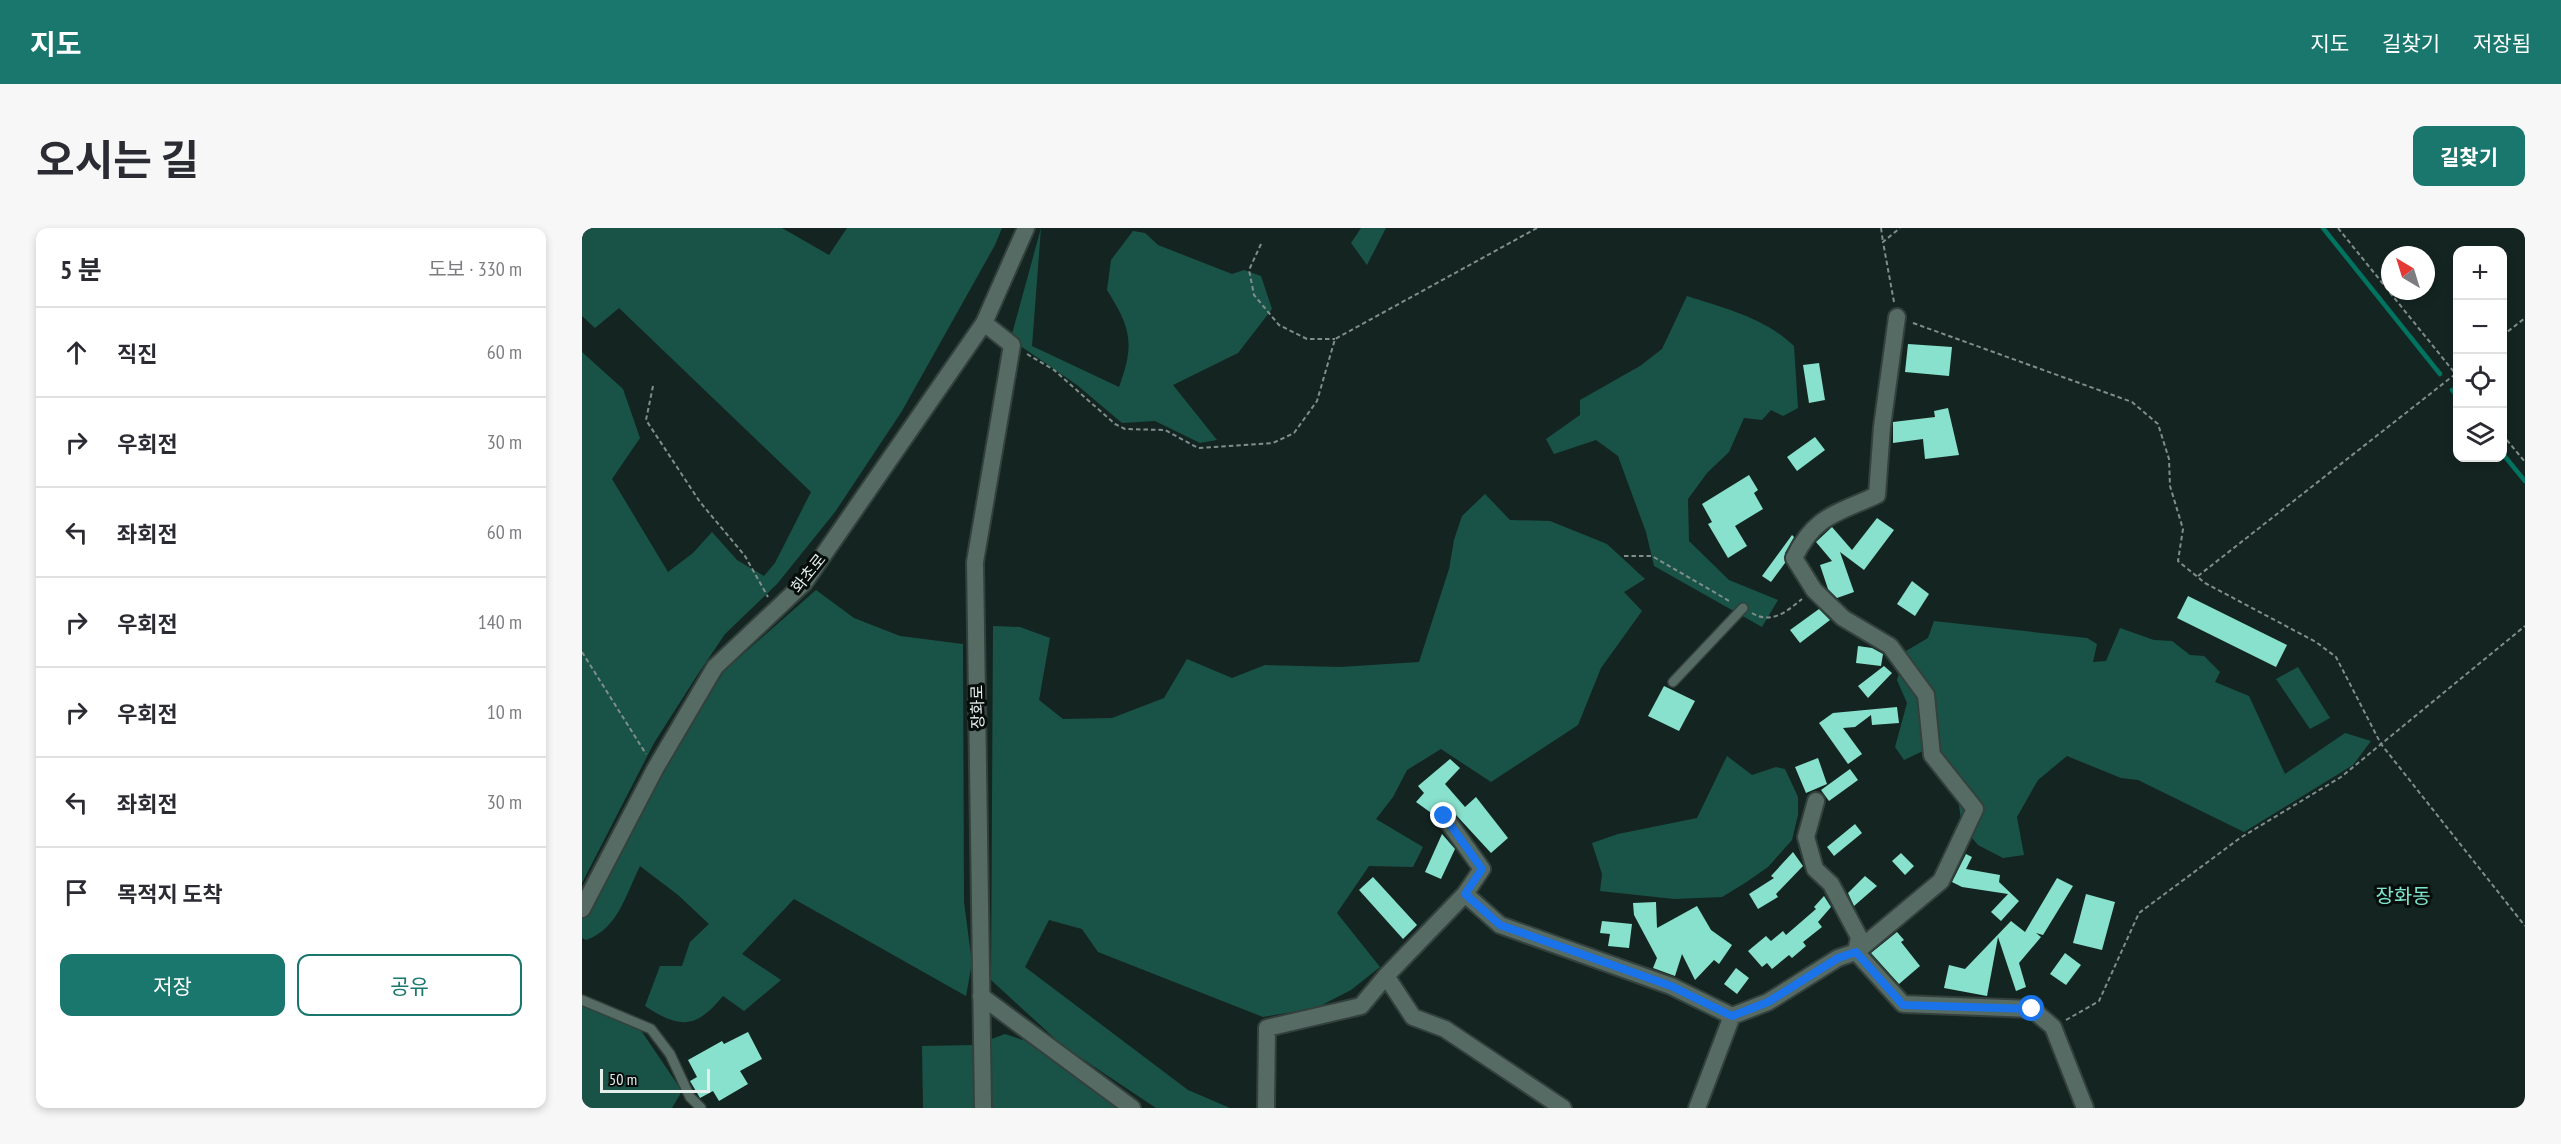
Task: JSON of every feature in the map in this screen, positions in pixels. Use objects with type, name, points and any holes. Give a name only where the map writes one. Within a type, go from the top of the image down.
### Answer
[{"type":"street","name":"화초로","points":[[582,909],[655,769],[715,667],[804,583],[984,323],[1026,228]]},
{"type":"street","points":[[1465,894],[1500,925],[1671,986],[1732,1016],[1768,1002],[1838,958],[1856,952],[1941,881],[1975,809],[1932,755],[1926,695],[1890,646],[1843,618],[1814,590],[1794,558],[1805,536],[1816,523],[1877,495],[1882,427],[1897,317]]},
{"type":"street","points":[[984,323],[1012,345]]},
{"type":"street","name":"장화로","points":[[983,1108],[975,562],[1012,345]]},
{"type":"street","points":[[1816,801],[1806,837],[1815,869],[1832,884],[1859,937],[1856,952]]},
{"type":"street","points":[[1266,1108],[1267,1028],[1361,1006],[1386,976],[1465,894],[1482,869],[1444,816]]},
{"type":"street","points":[[1856,952],[1903,1005],[2032,1009],[2053,1027],[2078,1105]]},
{"type":"street","points":[[1386,976],[1413,1017],[1446,1029],[1563,1108]]},
{"type":"street","points":[[981,996],[1132,1108]]},
{"type":"street","points":[[1697,1108],[1732,1016]]},
{"type":"lane","points":[[1672,682],[1743,608]]},
{"type":"lane","points":[[582,1000],[651,1029],[670,1054],[690,1097],[701,1108]]},
{"type":"path","points":[[1261,244],[1249,270],[1254,295],[1279,324],[1307,339],[1335,339],[1537,228]]},
{"type":"path","points":[[1881,228],[1897,317],[2132,402],[2158,424],[2169,459],[2170,486],[2183,529],[2178,561],[2197,577],[2316,642],[2336,657],[2381,744],[2525,926]]},
{"type":"path","points":[[1883,242],[1900,228]]},
{"type":"path","points":[[2338,228],[2453,369]]},
{"type":"path","points":[[2507,332],[2525,318]]},
{"type":"path","points":[[1012,345],[1054,370],[1115,424],[1125,429],[1166,430],[1198,448],[1273,443],[1294,433],[1317,401],[1335,339]]},
{"type":"path","points":[[2197,577],[2453,377]]},
{"type":"path","points":[[653,387],[646,420],[700,502],[745,556],[775,610]]},
{"type":"path","points":[[2507,440],[2525,462]]},
{"type":"path","points":[[1624,556],[1652,556],[1757,617],[1778,618],[1814,590]]},
{"type":"path","points":[[2053,1027],[2098,1001],[2139,913],[2240,838],[2341,777],[2525,626]]},
{"type":"path","points":[[582,652],[655,769]]},
{"type":"green space","points":[[582,228],[782,228],[829,255],[847,228],[1002,228],[995,245],[902,411],[835,512],[777,584],[725,634],[698,674],[654,743],[582,883],[582,352],[623,389],[640,438],[612,479],[668,572],[693,553],[712,532],[737,560],[764,576],[775,563],[811,492],[619,308],[595,328],[582,316]]},
{"type":"green space","points":[[1041,228],[1032,346],[1119,387],[1127,359],[1128,337],[1126,326],[1107,290],[1111,260],[1133,231],[1145,233],[1158,245],[1232,274],[1244,270],[1261,276],[1272,309],[1238,353],[1173,385],[1217,440],[1200,443],[1155,421],[1122,423],[1077,385],[1022,347],[1012,334]]},
{"type":"green space","points":[[1361,228],[1386,228],[1367,265],[1351,243]]},
{"type":"green space","points":[[1687,296],[1757,321],[1783,336],[1794,346],[1798,408],[1783,416],[1771,410],[1762,420],[1744,418],[1729,452],[1707,473],[1688,499],[1689,541],[1729,580],[1778,600],[1762,627],[1654,566],[1646,532],[1618,456],[1596,440],[1554,454],[1546,439],[1580,415],[1580,400],[1640,366],[1662,349]]},
{"type":"green space","points":[[1485,494],[1510,520],[1550,521],[1607,544],[1645,579],[1624,592],[1642,611],[1601,668],[1578,725],[1491,782],[1441,749],[1407,770],[1393,797],[1376,819],[1423,847],[1413,867],[1369,866],[1337,913],[1380,967],[1351,990],[1316,1008],[1263,1017],[1098,952],[1082,929],[1049,920],[1025,967],[1188,1090],[1230,1108],[1156,1108],[1063,1046],[991,980],[993,626],[1020,627],[1050,638],[1039,700],[1063,719],[1112,718],[1164,698],[1187,659],[1232,678],[1265,665],[1340,667],[1419,662],[1449,569],[1454,540],[1462,516]]},
{"type":"green space","points":[[816,590],[854,618],[900,636],[963,644],[964,902],[972,963],[966,996],[794,899],[742,954],[781,980],[744,1011],[723,996],[696,1020],[678,1022],[668,1019],[645,1006],[660,966],[682,966],[690,942],[709,924],[678,895],[640,866],[620,909],[606,928],[586,940],[582,938],[582,918],[676,745],[725,670]]},
{"type":"green space","points":[[1934,621],[2087,638],[2097,644],[2093,662],[2106,661],[2120,628],[2154,640],[2172,641],[2190,655],[2204,656],[2220,672],[2215,682],[2249,696],[2285,774],[2345,733],[2371,741],[2353,765],[2244,832],[2138,780],[2121,778],[2067,756],[2038,780],[2017,817],[2024,855],[2003,858],[1978,845],[1962,826],[1958,799],[1923,751],[1904,760],[1895,747],[1907,703],[1897,680],[1906,651],[1928,638]]},
{"type":"green space","points":[[2298,667],[2330,718],[2310,729],[2276,679]]},
{"type":"green space","points":[[1727,756],[1752,775],[1776,767],[1785,769],[1798,797],[1798,815],[1792,840],[1768,867],[1722,897],[1674,899],[1600,891],[1602,874],[1592,843],[1618,834],[1697,818]]},
{"type":"green space","points":[[582,1006],[640,1029],[682,1091],[672,1108],[582,1108]]},
{"type":"green space","points":[[1005,1034],[1026,1041],[1118,1108],[923,1108],[922,1046],[975,1045]]},
{"type":"building","points":[[1908,344],[1952,347],[1949,376],[1905,372]]},
{"type":"building","points":[[1819,363],[1825,400],[1809,403],[1803,365]]},
{"type":"building","points":[[1948,408],[1959,455],[1925,459],[1923,439],[1893,443],[1893,422],[1935,417],[1934,411]]},
{"type":"building","points":[[1815,437],[1825,450],[1797,471],[1787,457]]},
{"type":"building","points":[[1749,475],[1758,490],[1754,493],[1763,509],[1735,526],[1747,546],[1728,558],[1708,524],[1712,522],[1702,504]]},
{"type":"building","points":[[1877,518],[1894,530],[1864,570],[1840,552],[1854,592],[1837,598],[1828,589],[1820,565],[1832,561],[1816,542],[1832,527],[1852,550]]},
{"type":"building","points":[[1792,535],[1794,537],[1785,553],[1785,563],[1771,582],[1762,576]]},
{"type":"building","points":[[1912,581],[1929,594],[1915,616],[1897,604]]},
{"type":"building","points":[[2188,596],[2287,645],[2276,667],[2177,618]]},
{"type":"building","points":[[1819,609],[1830,620],[1800,643],[1790,630]]},
{"type":"building","points":[[1858,646],[1872,648],[1883,654],[1881,666],[1856,663]]},
{"type":"building","points":[[1884,666],[1892,673],[1868,698],[1858,686]]},
{"type":"building","points":[[1664,686],[1695,701],[1679,731],[1648,716]]},
{"type":"building","points":[[1897,707],[1899,723],[1872,725],[1871,715],[1855,727],[1843,728],[1862,754],[1848,764],[1819,723],[1833,713]]},
{"type":"building","points":[[1818,758],[1827,784],[1806,793],[1795,767]]},
{"type":"building","points":[[1450,759],[1460,768],[1445,784],[1465,807],[1476,797],[1508,838],[1491,853],[1445,803],[1434,815],[1416,802],[1424,793],[1418,786]]},
{"type":"building","points":[[1850,769],[1858,780],[1829,801],[1821,790]]},
{"type":"building","points":[[1855,824],[1862,833],[1834,856],[1827,847]]},
{"type":"building","points":[[1442,834],[1455,849],[1441,879],[1425,872]]},
{"type":"building","points":[[1793,852],[1803,866],[1776,894],[1778,897],[1758,909],[1749,894],[1774,878],[1771,876]]},
{"type":"building","points":[[1901,853],[1914,866],[1905,875],[1892,861]]},
{"type":"building","points":[[1966,854],[1972,857],[1966,869],[2000,875],[1999,882],[2019,901],[2001,921],[1991,912],[2008,894],[1962,887],[1952,882]]},
{"type":"building","points":[[1865,876],[1877,886],[1854,906],[1848,893]]},
{"type":"building","points":[[1373,877],[1417,925],[1403,939],[1359,890]]},
{"type":"building","points":[[2057,878],[2073,886],[2043,935],[2036,933],[2041,937],[2019,963],[2026,987],[2016,991],[1998,937],[1987,996],[1944,988],[1949,965],[1965,969],[2011,921],[2025,932]]},
{"type":"building","points":[[2086,894],[2115,902],[2102,950],[2073,943]]},
{"type":"building","points":[[1824,896],[1831,907],[1818,922],[1822,927],[1803,942],[1806,946],[1792,958],[1789,955],[1772,969],[1767,963],[1762,967],[1748,951],[1766,936],[1771,941],[1783,931],[1786,935],[1816,909],[1814,907]]},
{"type":"building","points":[[1656,902],[1657,928],[1697,906],[1711,930],[1732,945],[1719,964],[1714,960],[1695,980],[1682,954],[1675,976],[1653,968],[1657,958],[1634,915],[1633,903]]},
{"type":"building","points":[[1602,921],[1632,924],[1629,948],[1608,946],[1610,934],[1600,933]]},
{"type":"building","points":[[1897,932],[1904,940],[1901,942],[1920,966],[1899,984],[1871,953]]},
{"type":"building","points":[[2065,953],[2081,965],[2066,985],[2050,974]]},
{"type":"building","points":[[1736,968],[1749,978],[1737,994],[1724,984]]},
{"type":"building","points":[[748,1032],[762,1059],[740,1071],[748,1084],[719,1101],[713,1091],[700,1098],[690,1081],[697,1077],[688,1060],[722,1041],[724,1044]]},
{"type":"waterway","points":[[2323,228],[2440,374]]},
{"type":"waterway","points":[[2507,459],[2525,481]]},
{"type":"district","name":"장화동","points":[[2403,896]]},
{"type":"route","points":[[1444,816],[1482,869],[1465,894],[1500,925],[1671,986],[1732,1016],[1768,1002],[1838,958],[1856,952],[1903,1005],[2032,1009]]}]
